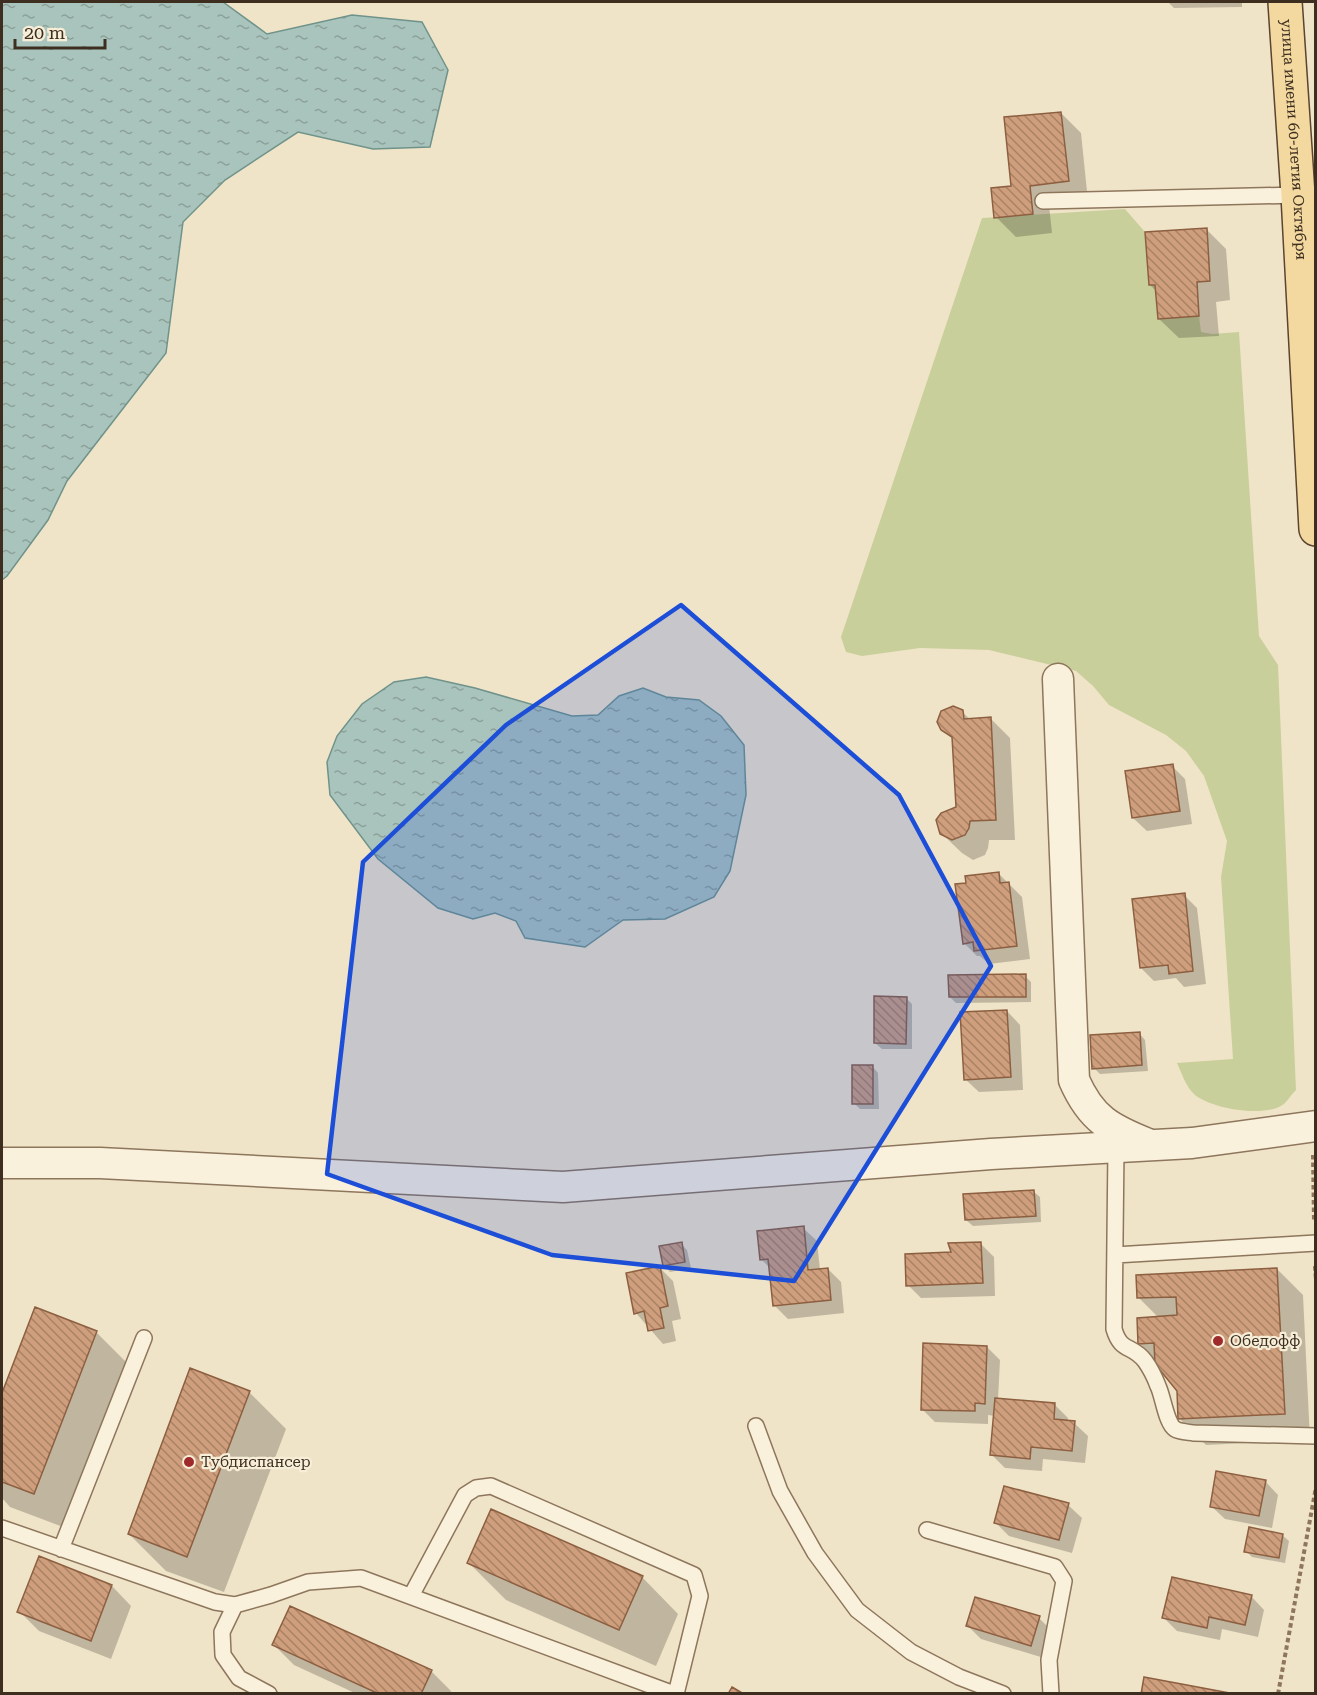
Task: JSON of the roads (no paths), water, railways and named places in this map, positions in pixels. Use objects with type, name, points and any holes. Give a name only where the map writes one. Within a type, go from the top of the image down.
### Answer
[{"type":"main road","name":"улица имени 60-летия Октября","points":[[1285,2],[1316,529]]},
{"type":"street","points":[[1058,678],[1074,1080],[1081,1096],[1099,1119],[1118,1132],[1150,1145]]},
{"type":"street","points":[[2,1163],[100,1163],[563,1187],[991,1154],[1192,1143],[1314,1126]]},
{"type":"lane","points":[[1043,201],[1298,195]]},
{"type":"lane","points":[[1116,1147],[1114,1329],[1117,1341],[1137,1352],[1146,1362],[1159,1386],[1170,1424],[1176,1430],[1194,1433],[1316,1436]]},
{"type":"lane","points":[[1115,1256],[1315,1243]]},
{"type":"lane","points":[[61,1549],[144,1338]]},
{"type":"lane","points":[[756,1426],[780,1491],[815,1553],[857,1610],[911,1652],[960,1677],[1002,1694]]},
{"type":"lane","points":[[2,1528],[215,1602],[235,1605],[308,1582],[361,1578],[675,1694],[700,1596],[694,1575],[491,1486],[476,1488],[465,1495],[411,1596]]},
{"type":"lane","points":[[927,1530],[1055,1567],[1064,1581],[1049,1660],[1052,1694]]},
{"type":"lane","points":[[235,1605],[222,1632],[223,1655],[239,1678],[268,1694]]},
{"type":"water","points":[[2,2],[223,2],[267,34],[352,15],[422,22],[448,70],[430,147],[373,149],[298,132],[225,180],[183,222],[166,353],[67,481],[48,520],[2,580]]},
{"type":"water","points":[[426,677],[475,688],[572,716],[598,715],[619,696],[643,688],[666,697],[699,700],[721,716],[744,745],[746,795],[730,871],[714,897],[665,919],[623,920],[585,947],[525,938],[516,921],[495,913],[473,919],[438,908],[378,859],[330,795],[327,762],[337,736],[362,704],[394,682]]},
{"type":"place","name":"Обедофф","points":[[1218,1341]]},
{"type":"place","name":"Тубдиспансер","points":[[189,1462]]}]
